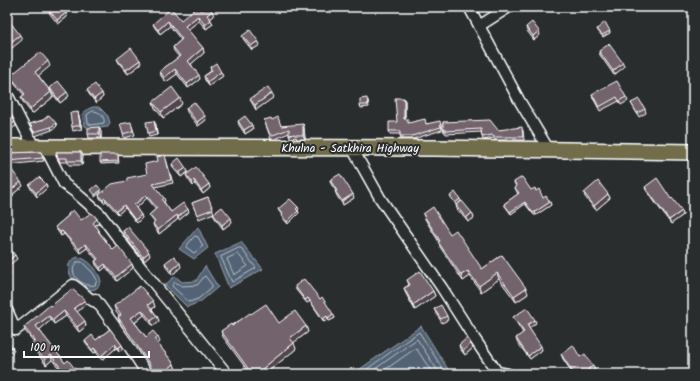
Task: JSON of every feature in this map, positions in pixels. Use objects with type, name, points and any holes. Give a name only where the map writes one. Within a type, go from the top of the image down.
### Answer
[{"type":"highway","name":"Khulna - Satkhira Highway","points":[[7,148],[352,148],[693,152]]},
{"type":"street","points":[[469,7],[519,100],[549,150]]},
{"type":"street","points":[[479,26],[509,7]]},
{"type":"street","points":[[7,94],[39,147],[64,184],[100,214],[127,250],[227,374]]},
{"type":"street","points":[[352,148],[380,198],[442,288],[497,372],[508,374]]},
{"type":"street","points":[[7,310],[16,330],[73,285],[80,289],[86,296],[93,300],[95,299],[127,342],[147,374]]},
{"type":"water","points":[[93,107],[99,107],[108,116],[110,123],[108,127],[89,129],[84,125],[82,114]]},
{"type":"water","points":[[198,227],[208,248],[194,259],[179,249]]},
{"type":"water","points":[[241,242],[263,269],[229,288],[215,254]]},
{"type":"water","points":[[78,257],[90,263],[99,274],[101,282],[96,289],[89,290],[82,288],[72,278],[69,272],[69,266],[71,261]]},
{"type":"water","points":[[205,266],[218,287],[200,302],[187,307],[165,285],[175,276],[182,282],[196,281]]},
{"type":"water","points":[[421,326],[451,374],[353,374]]},
{"type":"building","points":[[53,7],[61,7],[66,13],[57,20],[49,10]]},
{"type":"building","points":[[197,7],[201,11],[206,7],[209,7],[212,11],[207,15],[211,20],[205,25],[198,16],[185,26],[203,48],[188,61],[199,75],[187,84],[175,69],[164,78],[160,71],[180,56],[173,47],[182,39],[168,21],[158,30],[153,24],[171,8],[181,20]]},
{"type":"building","points":[[7,18],[20,35],[7,45]]},
{"type":"building","points":[[532,22],[539,31],[533,36],[526,27]]},
{"type":"building","points":[[605,22],[610,31],[602,35],[597,29]]},
{"type":"building","points":[[250,30],[258,41],[251,46],[242,36]]},
{"type":"building","points":[[609,44],[623,63],[613,71],[599,51]]},
{"type":"building","points":[[131,48],[140,60],[126,70],[117,59]]},
{"type":"building","points":[[40,52],[48,61],[35,72],[51,92],[30,109],[21,97],[25,94],[10,76]]},
{"type":"building","points":[[216,63],[221,72],[207,82],[204,76],[212,71],[210,67]]},
{"type":"building","points":[[58,81],[67,92],[58,99],[50,88]]},
{"type":"building","points":[[617,81],[626,97],[619,101],[617,97],[599,107],[592,94]]},
{"type":"building","points":[[95,84],[102,93],[94,99],[87,90]]},
{"type":"building","points":[[172,87],[180,98],[161,112],[153,102]]},
{"type":"building","points":[[268,87],[272,93],[255,105],[250,99]]},
{"type":"building","points":[[367,98],[368,105],[360,105],[360,99]]},
{"type":"building","points":[[395,98],[404,98],[404,119],[408,119],[408,123],[425,119],[426,124],[440,121],[441,127],[412,136],[400,136],[400,131],[389,131],[389,122],[397,122]]},
{"type":"building","points":[[639,99],[645,109],[637,113],[631,103]]},
{"type":"building","points":[[194,102],[205,116],[197,122],[186,108]]},
{"type":"building","points":[[7,107],[15,122],[7,127]]},
{"type":"building","points":[[78,112],[80,125],[72,127],[70,113]]},
{"type":"building","points":[[49,115],[56,123],[51,127],[34,132],[30,124],[43,120]]},
{"type":"building","points":[[245,116],[252,125],[244,130],[238,121]]},
{"type":"building","points":[[278,117],[281,126],[303,124],[303,135],[289,135],[289,129],[270,135],[264,120],[271,118],[272,120]]},
{"type":"building","points":[[490,120],[498,130],[522,127],[523,137],[494,137],[492,135],[482,137],[481,129],[445,131],[445,129],[443,129],[443,122]]},
{"type":"building","points":[[154,121],[156,131],[148,133],[146,122]]},
{"type":"building","points":[[131,122],[133,131],[123,134],[120,124]]},
{"type":"building","points":[[99,127],[99,134],[88,134],[88,128]]},
{"type":"building","points":[[41,152],[43,158],[7,161],[7,153]]},
{"type":"building","points":[[56,152],[81,152],[81,161],[67,161],[67,158],[58,158]]},
{"type":"building","points":[[100,154],[118,154],[118,161],[100,162]]},
{"type":"building","points":[[165,155],[171,180],[153,184],[164,198],[162,200],[171,212],[183,203],[188,209],[178,217],[177,215],[158,230],[153,224],[155,222],[149,215],[157,208],[146,195],[134,205],[141,215],[135,220],[124,205],[117,211],[105,198],[103,200],[99,195],[112,184],[127,181],[127,178],[147,174],[145,164],[158,161],[157,157]]},
{"type":"building","points":[[179,158],[186,168],[179,173],[172,164]]},
{"type":"building","points":[[7,164],[21,182],[11,190],[12,192],[7,196]]},
{"type":"building","points":[[196,167],[209,184],[201,190],[194,180],[192,182],[186,175]]},
{"type":"building","points":[[340,174],[353,194],[342,201],[330,180]]},
{"type":"building","points":[[39,177],[46,184],[36,193],[29,185]]},
{"type":"building","points":[[522,177],[531,190],[535,188],[536,191],[539,189],[543,198],[546,196],[550,202],[533,213],[525,202],[510,212],[504,204],[519,193],[515,188],[517,186],[514,182]]},
{"type":"building","points":[[657,178],[671,199],[672,198],[682,211],[669,220],[645,187]]},
{"type":"building","points":[[598,181],[608,194],[594,206],[584,193]]},
{"type":"building","points":[[97,185],[101,190],[95,195],[91,190]]},
{"type":"building","points":[[455,192],[460,199],[455,203],[450,196]]},
{"type":"building","points":[[208,197],[213,209],[197,215],[192,203]]},
{"type":"building","points":[[290,199],[298,207],[296,209],[298,211],[287,222],[278,209]]},
{"type":"building","points":[[462,201],[472,213],[466,218],[456,205]]},
{"type":"building","points":[[222,207],[231,218],[222,225],[213,214]]},
{"type":"building","points":[[433,207],[450,234],[456,230],[482,269],[502,255],[526,288],[514,296],[497,273],[479,286],[468,271],[461,275],[438,242],[440,241],[423,214]]},
{"type":"building","points":[[73,210],[81,220],[91,213],[94,215],[97,219],[93,223],[99,230],[98,231],[113,250],[118,246],[132,264],[116,277],[105,264],[100,268],[95,261],[98,259],[86,244],[79,249],[62,231],[60,232],[55,227]]},
{"type":"building","points":[[128,227],[149,252],[143,257],[123,231]]},
{"type":"building","points":[[7,245],[15,255],[7,262]]},
{"type":"building","points":[[174,256],[180,263],[171,271],[165,263]]},
{"type":"building","points":[[420,271],[433,291],[413,305],[404,288],[410,285],[407,280]]},
{"type":"building","points":[[304,279],[320,299],[322,297],[333,314],[328,318],[327,316],[323,319],[308,298],[305,300],[295,286]]},
{"type":"building","points":[[140,286],[153,301],[148,305],[157,316],[151,321],[142,310],[131,318],[146,337],[153,331],[158,337],[155,340],[174,364],[162,374],[151,374],[150,365],[118,317],[121,315],[114,306]]},
{"type":"building","points":[[72,289],[85,300],[74,308],[85,321],[77,327],[64,311],[53,320],[49,316],[36,326],[65,363],[68,360],[76,370],[70,374],[61,374],[57,369],[60,367],[51,355],[45,360],[31,344],[35,341],[24,327]]},
{"type":"building","points":[[266,304],[279,323],[295,311],[306,326],[290,338],[294,343],[256,374],[252,374],[221,331],[231,324],[232,326]]},
{"type":"building","points":[[441,305],[447,316],[441,319],[434,309]]},
{"type":"building","points":[[527,308],[535,320],[527,325],[541,346],[528,356],[516,338],[524,332],[513,317]]},
{"type":"building","points":[[110,329],[122,345],[118,348],[115,344],[101,356],[94,348],[92,350],[85,341],[92,335],[96,340]]},
{"type":"building","points":[[467,338],[471,344],[463,351],[459,345]]},
{"type":"building","points":[[7,340],[12,347],[7,351]]},
{"type":"building","points":[[573,345],[580,357],[585,354],[593,366],[588,369],[592,374],[574,374],[561,354]]}]
